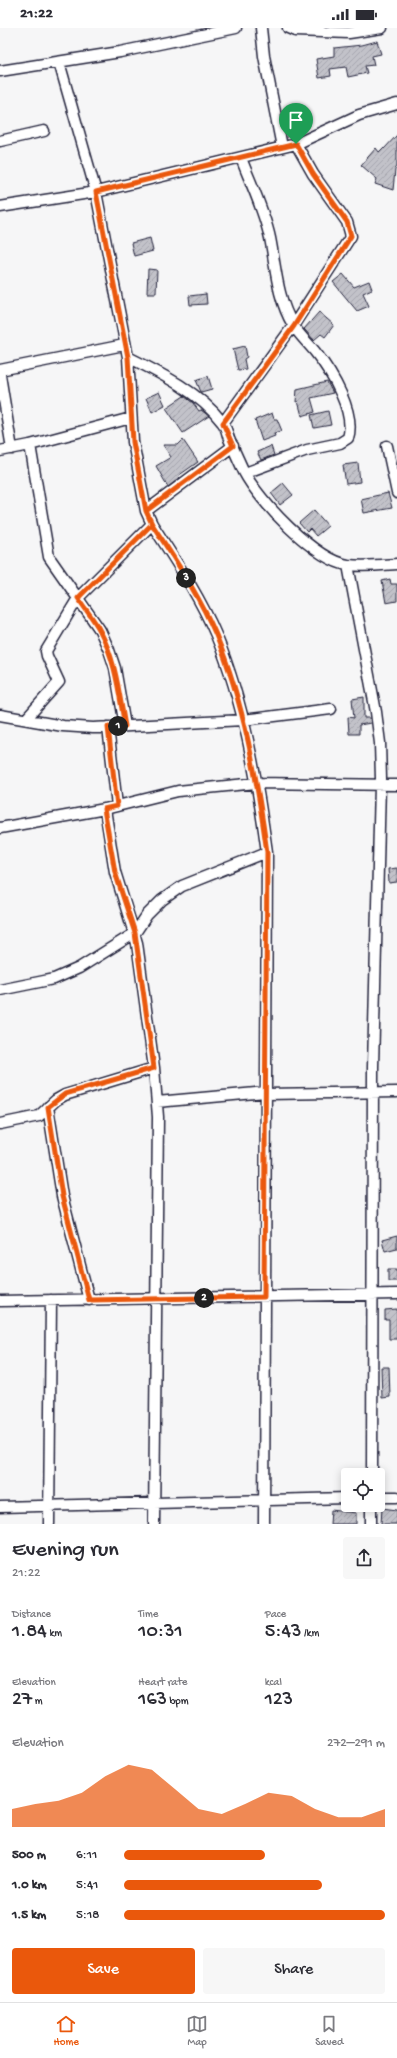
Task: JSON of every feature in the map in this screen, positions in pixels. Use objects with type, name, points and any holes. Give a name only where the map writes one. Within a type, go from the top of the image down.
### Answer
[{"type":"street","points":[[0,71],[59,62],[236,28]]},
{"type":"street","points":[[261,28],[264,56],[282,147]]},
{"type":"street","points":[[288,28],[295,31],[349,33],[382,28]]},
{"type":"street","points":[[59,62],[96,192],[124,345],[128,357],[133,442],[146,511],[152,524],[199,600],[212,628],[231,677],[243,720],[256,783],[267,852],[264,1524]]},
{"type":"street","points":[[0,208],[96,192],[296,144],[359,115],[397,104]]},
{"type":"street","points":[[0,141],[44,132]]},
{"type":"street","points":[[223,423],[294,326],[351,236],[347,222],[313,174],[296,144]]},
{"type":"street","points":[[240,158],[263,213],[270,237],[279,292],[294,326],[318,355],[335,382],[345,404],[350,422],[348,438],[340,443],[307,450],[245,473]]},
{"type":"street","points":[[0,370],[124,345]]},
{"type":"street","points":[[128,357],[167,378],[196,398],[223,423],[245,473],[274,513],[303,540],[332,560],[348,565],[397,564]]},
{"type":"street","points":[[0,374],[12,449]]},
{"type":"street","points":[[0,451],[30,445],[132,418]]},
{"type":"street","points":[[30,445],[49,557],[100,630],[109,650],[115,668],[125,726]]},
{"type":"street","points":[[146,511],[233,446]]},
{"type":"street","points":[[387,446],[397,493]]},
{"type":"street","points":[[26,719],[59,682],[46,651],[78,598],[152,524]]},
{"type":"street","points":[[348,565],[376,712],[380,743],[381,774],[373,1092],[372,1468]]},
{"type":"street","points":[[0,715],[63,726],[108,727],[243,720],[331,709]]},
{"type":"street","points":[[108,727],[117,806]]},
{"type":"street","points":[[0,828],[104,809],[178,791],[256,783],[397,785]]},
{"type":"street","points":[[104,809],[115,872],[135,933],[154,1068],[157,1102],[157,1299],[154,1524]]},
{"type":"street","points":[[0,990],[54,979],[79,968],[135,933],[147,915],[162,900],[182,886],[267,852]]},
{"type":"street","points":[[0,1124],[39,1116],[65,1094],[154,1068]]},
{"type":"street","points":[[157,1102],[266,1093],[397,1092]]},
{"type":"street","points":[[48,1107],[62,1196],[89,1300]]},
{"type":"street","points":[[0,1301],[397,1294]]},
{"type":"street","points":[[49,1524],[51,1300]]},
{"type":"street","points":[[385,1497],[397,1497]]},
{"type":"street","points":[[0,1507],[341,1498]]},
{"type":"street","points":[[371,1512],[371,1524]]},
{"type":"building","points":[[377,41],[381,54],[372,56],[374,65],[365,66],[367,73],[348,77],[346,67],[330,69],[331,76],[319,78],[316,59],[334,56],[334,48],[362,45]]},
{"type":"building","points":[[397,135],[397,166],[395,170],[393,190],[375,184],[377,179],[361,165],[376,148],[379,152],[383,148],[384,149]]},
{"type":"building","points":[[150,238],[153,251],[134,256],[131,243]]},
{"type":"building","points":[[148,269],[157,270],[156,293],[147,293]]},
{"type":"building","points":[[343,274],[354,287],[369,281],[372,289],[363,293],[369,306],[357,311],[333,282]]},
{"type":"building","points":[[206,294],[207,304],[190,305],[189,296]]},
{"type":"building","points":[[319,312],[334,325],[325,337],[321,334],[314,340],[304,329]]},
{"type":"building","points":[[245,346],[247,357],[244,359],[246,369],[238,370],[233,349]]},
{"type":"building","points":[[208,376],[212,389],[201,392],[196,380]]},
{"type":"building","points":[[327,382],[333,393],[311,398],[315,412],[302,416],[298,401],[296,402],[297,389]]},
{"type":"building","points":[[159,392],[165,405],[152,412],[146,398]]},
{"type":"building","points":[[184,396],[193,403],[199,411],[201,410],[209,416],[183,433],[166,408]]},
{"type":"building","points":[[328,411],[331,425],[314,428],[311,415]]},
{"type":"building","points":[[272,413],[274,419],[277,419],[282,431],[274,433],[275,436],[262,441],[255,420]]},
{"type":"building","points":[[183,440],[198,462],[178,476],[180,478],[168,487],[156,466],[171,457],[163,445],[178,445]]},
{"type":"building","points":[[271,446],[274,455],[261,460],[257,452]]},
{"type":"building","points":[[358,463],[360,482],[346,484],[343,465]]},
{"type":"building","points":[[283,483],[293,495],[280,505],[271,493]]},
{"type":"building","points":[[388,493],[392,508],[364,513],[361,499]]},
{"type":"building","points":[[314,510],[328,526],[316,536],[310,529],[307,532],[299,523]]},
{"type":"building","points":[[390,579],[391,584],[397,584],[397,601],[386,603],[382,581]]},
{"type":"building","points":[[364,697],[364,718],[370,718],[371,723],[359,725],[359,734],[349,734],[348,717],[354,718],[352,699]]},
{"type":"building","points":[[397,868],[397,882],[389,883],[388,869]]},
{"type":"building","points":[[397,1236],[397,1248],[385,1251],[382,1240]]},
{"type":"building","points":[[388,1269],[397,1269],[397,1281],[388,1281]]},
{"type":"building","points":[[397,1309],[397,1339],[389,1339],[389,1320],[385,1320],[385,1310]]},
{"type":"building","points":[[381,1367],[389,1367],[390,1397],[382,1398]]},
{"type":"building","points":[[385,1508],[397,1510],[397,1524],[381,1524],[382,1512],[385,1512]]},
{"type":"building","points":[[331,1510],[356,1513],[356,1524],[330,1524]]},
{"type":"route","points":[[296,144],[96,192],[124,345],[128,357],[133,442],[146,511],[152,524],[78,598],[100,630],[109,650],[115,668],[125,726],[108,727],[117,806],[104,809],[115,872],[137,943],[154,1068],[65,1094],[48,1107],[62,1196],[89,1300],[264,1297],[267,852],[264,830],[243,720],[231,677],[216,635],[199,600],[152,524],[146,511],[233,446],[223,423],[294,326],[351,236],[347,222],[313,174],[296,144]]}]
